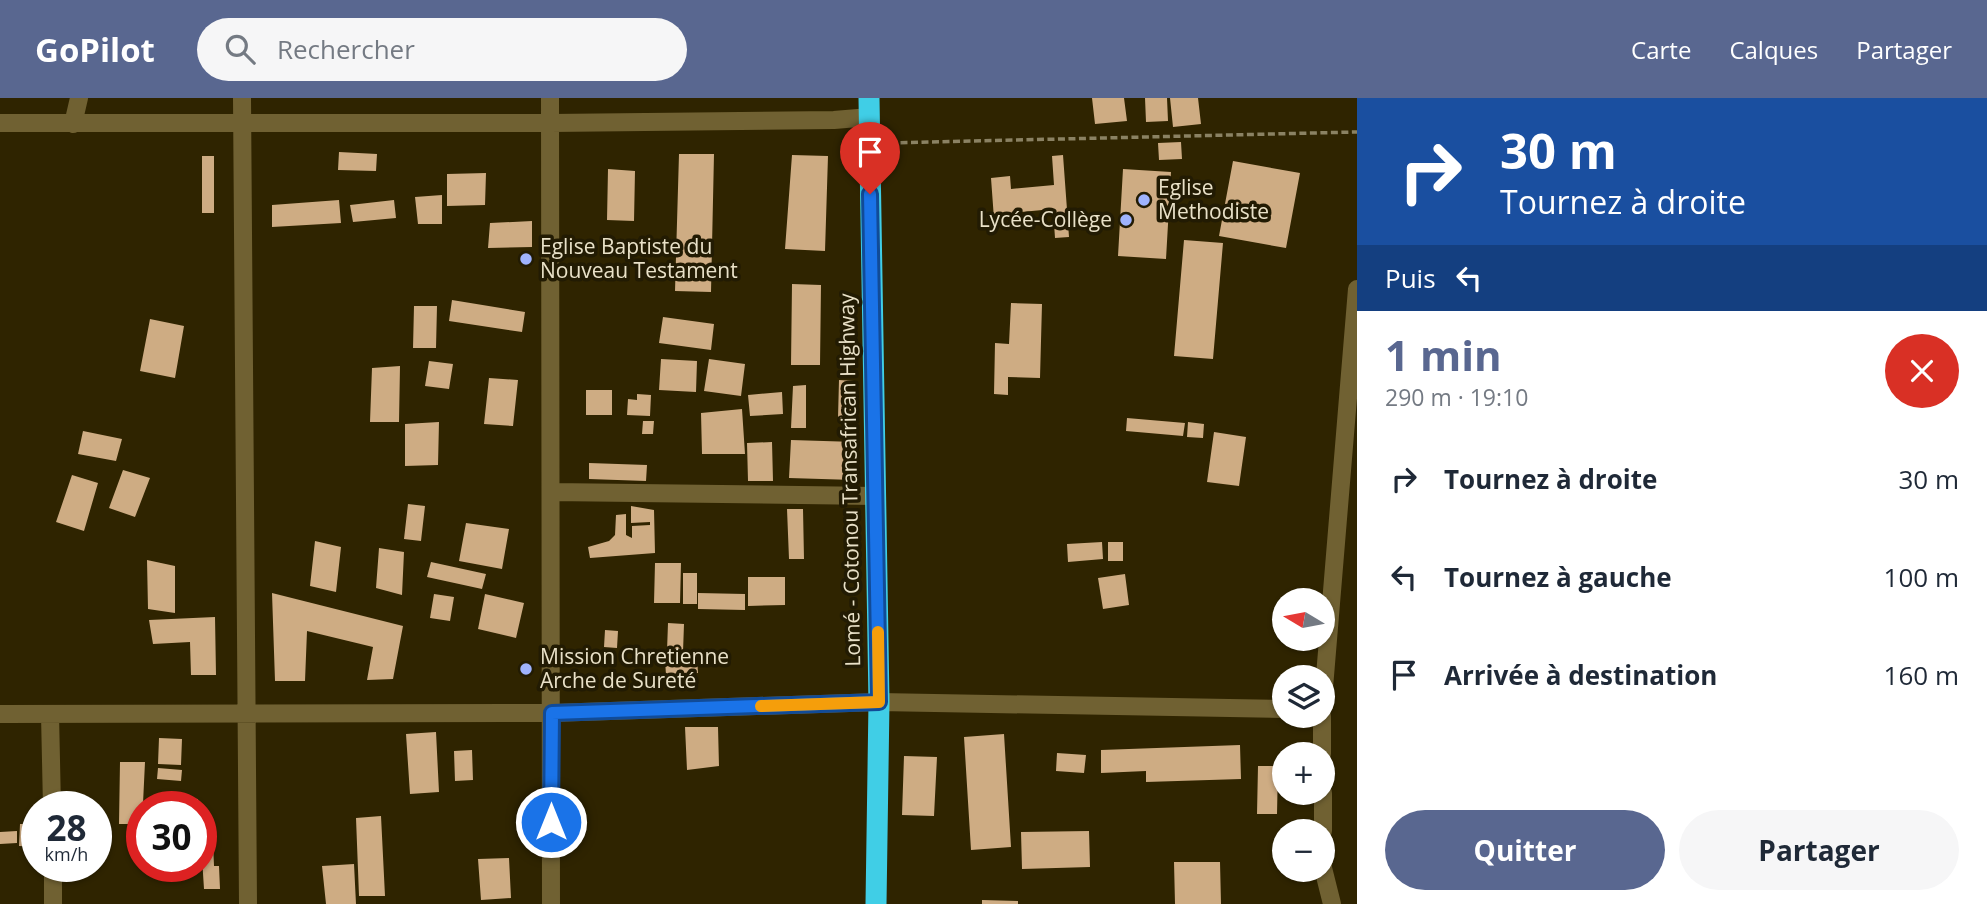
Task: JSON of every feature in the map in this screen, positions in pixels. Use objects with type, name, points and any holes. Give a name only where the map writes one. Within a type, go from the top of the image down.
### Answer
[{"type":"highway","name":"Lomé - Cotonou Transafrican Highway","points":[[870,108],[879,702],[876,904]]},
{"type":"street","points":[[73,124],[79,98]]},
{"type":"street","points":[[242,98],[248,904]]},
{"type":"street","points":[[550,98],[551,904]]},
{"type":"street","points":[[0,124],[834,120],[870,108]]},
{"type":"street","points":[[1326,665],[1357,289]]},
{"type":"street","points":[[551,492],[876,496]]},
{"type":"street","points":[[0,714],[552,713],[879,702],[1272,709]]},
{"type":"street","points":[[50,715],[52,791]]},
{"type":"street","points":[[52,882],[53,904]]},
{"type":"street","points":[[1326,882],[1332,904]]},
{"type":"path","points":[[870,145],[915,141],[1357,132]]},
{"type":"building","points":[[1092,98],[1124,98],[1127,121],[1095,124]]},
{"type":"building","points":[[1145,98],[1167,98],[1168,121],[1146,122]]},
{"type":"building","points":[[1170,98],[1198,98],[1201,124],[1173,127]]},
{"type":"building","points":[[1181,142],[1182,159],[1159,160],[1158,143]]},
{"type":"building","points":[[339,152],[377,154],[376,171],[338,170]]},
{"type":"building","points":[[679,154],[714,154],[711,292],[675,291]]},
{"type":"building","points":[[792,155],[828,156],[825,251],[785,249]]},
{"type":"building","points":[[1063,155],[1069,237],[1055,238],[1053,209],[1010,213],[1010,218],[994,219],[991,178],[1010,176],[1011,189],[1054,185],[1052,156]]},
{"type":"building","points":[[202,156],[214,156],[214,213],[202,213]]},
{"type":"building","points":[[1233,161],[1300,173],[1286,248],[1219,236]]},
{"type":"building","points":[[608,169],[635,171],[634,221],[607,220]]},
{"type":"building","points":[[1123,169],[1171,172],[1166,259],[1118,256]]},
{"type":"building","points":[[486,173],[485,205],[447,206],[447,174]]},
{"type":"building","points":[[442,195],[442,224],[418,224],[415,197]]},
{"type":"building","points":[[339,200],[341,223],[272,227],[272,205]]},
{"type":"building","points":[[394,200],[396,218],[353,222],[350,205]]},
{"type":"building","points":[[532,221],[532,247],[488,248],[490,223]]},
{"type":"building","points":[[1184,240],[1223,243],[1213,359],[1174,356]]},
{"type":"building","points":[[792,284],[821,285],[820,365],[791,365]]},
{"type":"building","points":[[452,300],[525,312],[522,332],[449,321]]},
{"type":"building","points":[[1011,303],[1042,304],[1040,378],[1008,377],[1008,395],[994,394],[995,343],[1009,344]]},
{"type":"building","points":[[414,306],[437,306],[436,348],[413,348]]},
{"type":"building","points":[[663,317],[714,324],[711,350],[659,343]]},
{"type":"building","points":[[150,319],[184,326],[175,378],[140,371]]},
{"type":"building","points":[[661,359],[697,361],[696,392],[659,390]]},
{"type":"building","points":[[709,359],[745,364],[741,396],[704,391]]},
{"type":"building","points":[[429,361],[453,364],[449,389],[425,386]]},
{"type":"building","points":[[400,366],[399,422],[370,422],[372,368]]},
{"type":"building","points":[[489,378],[518,380],[513,426],[484,424]]},
{"type":"building","points":[[839,380],[854,381],[853,419],[838,418]]},
{"type":"building","points":[[806,385],[806,428],[791,428],[793,386]]},
{"type":"building","points":[[586,390],[612,390],[612,415],[586,415]]},
{"type":"building","points":[[782,392],[783,414],[750,416],[748,395]]},
{"type":"building","points":[[637,394],[651,395],[650,416],[627,415],[628,399],[637,400]]},
{"type":"building","points":[[742,409],[745,454],[702,454],[701,413]]},
{"type":"building","points":[[1127,418],[1185,423],[1183,436],[1126,431]]},
{"type":"building","points":[[643,421],[654,421],[653,434],[642,434]]},
{"type":"building","points":[[439,422],[438,465],[405,466],[405,424]]},
{"type":"building","points":[[1188,422],[1204,424],[1203,438],[1187,437]]},
{"type":"building","points":[[83,431],[122,439],[116,461],[78,454]]},
{"type":"building","points":[[1214,432],[1246,437],[1239,486],[1207,482]]},
{"type":"building","points":[[791,440],[856,442],[854,480],[789,478]]},
{"type":"building","points":[[772,442],[773,481],[748,481],[747,443]]},
{"type":"building","points":[[589,463],[647,465],[646,481],[589,479]]},
{"type":"building","points":[[123,470],[150,478],[135,517],[109,508]]},
{"type":"building","points":[[72,475],[98,483],[84,531],[56,522]]},
{"type":"building","points":[[408,504],[425,506],[421,541],[404,539]]},
{"type":"building","points":[[631,506],[654,510],[655,553],[590,558],[588,547],[609,541],[615,535],[616,515],[626,514],[626,535],[632,538],[632,526],[650,525],[650,522],[631,523]]},
{"type":"building","points":[[787,509],[803,509],[804,559],[789,559]]},
{"type":"building","points":[[466,523],[509,529],[502,569],[459,561]]},
{"type":"building","points":[[315,541],[341,547],[336,592],[310,586]]},
{"type":"building","points":[[1102,542],[1103,559],[1068,562],[1067,544]]},
{"type":"building","points":[[1108,542],[1123,542],[1123,561],[1108,561]]},
{"type":"building","points":[[379,548],[404,552],[402,595],[376,588]]},
{"type":"building","points":[[147,560],[175,566],[175,613],[148,609]]},
{"type":"building","points":[[431,562],[486,574],[482,589],[427,577]]},
{"type":"building","points":[[655,563],[681,563],[680,603],[654,603]]},
{"type":"building","points":[[683,573],[697,573],[697,604],[683,604]]},
{"type":"building","points":[[1125,574],[1129,605],[1103,609],[1098,578]]},
{"type":"building","points":[[748,577],[785,577],[785,605],[748,606]]},
{"type":"building","points":[[272,593],[403,626],[393,679],[367,680],[373,647],[307,631],[305,681],[275,681]]},
{"type":"building","points":[[698,593],[745,594],[745,610],[698,609]]},
{"type":"building","points":[[434,594],[454,597],[450,621],[430,618]]},
{"type":"building","points":[[485,594],[524,603],[516,638],[478,629]]},
{"type":"building","points":[[215,617],[216,675],[191,675],[190,642],[153,644],[149,620]]},
{"type":"building","points":[[668,623],[684,624],[683,652],[667,651]]},
{"type":"building","points":[[605,630],[618,631],[617,648],[604,647]]},
{"type":"building","points":[[697,658],[698,673],[666,675],[665,660]]},
{"type":"building","points":[[678,676],[693,676],[692,686],[678,685]]},
{"type":"building","points":[[685,727],[718,727],[719,766],[687,770]]},
{"type":"building","points":[[436,732],[439,792],[410,794],[406,734]]},
{"type":"building","points":[[1004,734],[1011,847],[971,850],[964,737]]},
{"type":"building","points":[[159,738],[182,739],[181,765],[158,764]]},
{"type":"building","points":[[1240,745],[1241,779],[1146,782],[1146,771],[1101,773],[1101,750]]},
{"type":"building","points":[[472,750],[473,780],[455,781],[454,751]]},
{"type":"building","points":[[1057,753],[1086,755],[1084,773],[1056,771]]},
{"type":"building","points":[[904,756],[937,757],[934,816],[902,815]]},
{"type":"building","points":[[120,762],[145,762],[144,791],[126,791],[126,824],[119,824]]},
{"type":"building","points":[[1258,766],[1272,766],[1272,805],[1277,805],[1277,814],[1257,814]]},
{"type":"building","points":[[158,768],[182,770],[181,781],[157,779]]},
{"type":"building","points":[[381,816],[385,896],[359,896],[356,818]]},
{"type":"building","points":[[20,824],[21,824],[21,846]]},
{"type":"building","points":[[17,831],[17,843],[0,844],[0,832]]},
{"type":"building","points":[[1089,831],[1090,867],[1022,869],[1021,832]]},
{"type":"building","points":[[509,858],[511,898],[481,900],[478,859]]},
{"type":"building","points":[[1174,862],[1220,862],[1221,904],[1175,904]]},
{"type":"building","points":[[354,864],[356,904],[326,904],[322,866]]},
{"type":"building","points":[[219,866],[220,889],[204,889],[204,882],[217,882]]},
{"type":"building","points":[[982,900],[1018,901],[1018,904],[982,904]]},
{"type":"slow traffic","points":[[761,706],[879,702],[878,632]]},
{"type":"place","name":"Eglise Methodiste","points":[[1144,200]]},
{"type":"place","name":"Lycée-Collège","points":[[1126,220]]},
{"type":"place","name":"Eglise Baptiste du Nouveau Testament","points":[[526,259]]},
{"type":"place","name":"Mission Chretienne Arche de Sureté","points":[[526,669]]},
{"type":"route","points":[[551,822],[552,713],[879,702],[870,194]]}]
